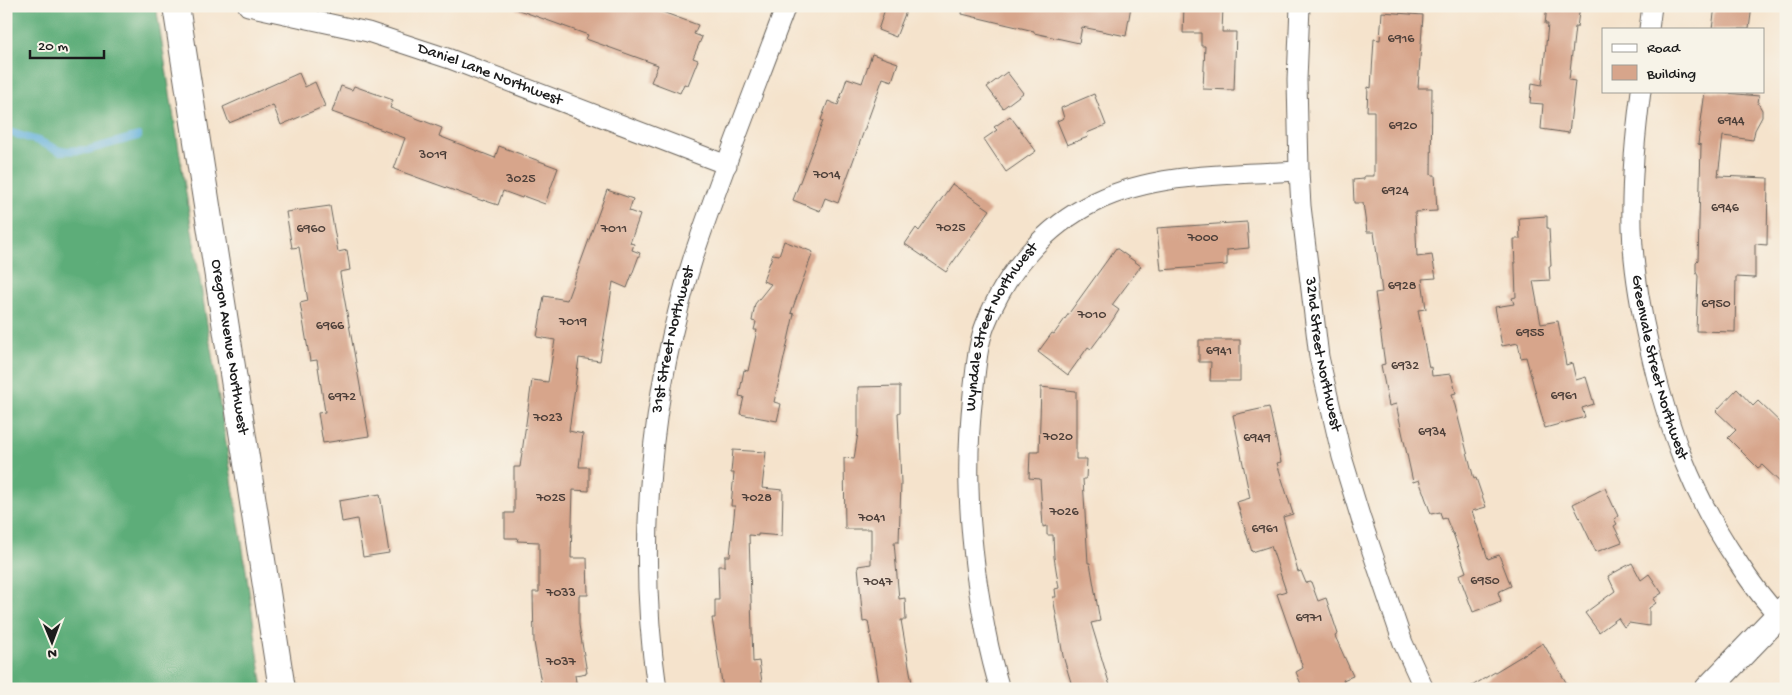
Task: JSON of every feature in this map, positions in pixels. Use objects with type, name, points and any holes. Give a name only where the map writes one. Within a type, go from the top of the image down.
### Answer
[{"type":"street","name":"Oregon Avenue Northwest","points":[[176,6],[282,689]]},
{"type":"street","name":"Daniel Lane Northwest","points":[[248,6],[368,32],[450,59],[727,165]]},
{"type":"street","name":"31st Street Northwest","points":[[657,689],[650,628],[648,547],[651,471],[666,365],[694,256],[786,6]]},
{"type":"street","name":"32nd Street Northwest","points":[[1300,6],[1296,80],[1299,171],[1301,206],[1319,357],[1342,457],[1377,569],[1403,643],[1424,689]]},
{"type":"street","points":[[1649,28],[1652,6]]},
{"type":"street","name":"Greenvale Street Northwest","points":[[1641,92],[1633,171],[1632,227],[1641,313],[1656,376],[1674,438],[1690,480],[1705,510],[1750,582],[1783,616]]},
{"type":"street","name":"Wyndale Street Northwest","points":[[1000,689],[984,630],[974,554],[968,479],[968,434],[977,360],[985,324],[999,295],[1016,268],[1062,221],[1095,202],[1132,188],[1176,179],[1299,171]]},
{"type":"street","points":[[1708,689],[1783,616]]},
{"type":"green space","points":[[6,6],[156,6],[242,542],[263,689],[6,689]]},
{"type":"building","points":[[516,6],[646,6],[698,25],[694,34],[702,37],[693,58],[698,60],[688,85],[684,84],[680,93],[651,82],[658,65],[586,39],[588,35],[516,9]]},
{"type":"building","points":[[886,6],[908,6],[896,37],[878,30]]},
{"type":"building","points":[[963,6],[1131,6],[1126,36],[1082,27],[1079,43],[962,14]]},
{"type":"building","points":[[1184,6],[1223,7],[1222,32],[1236,32],[1234,90],[1203,89],[1205,46],[1201,46],[1201,33],[1183,33]]},
{"type":"building","points":[[1547,6],[1580,6],[1577,27],[1575,27],[1569,80],[1575,81],[1569,133],[1541,129],[1543,104],[1530,103],[1532,83],[1542,85],[1548,24],[1545,24]]},
{"type":"building","points":[[1715,6],[1752,6],[1749,28],[1712,28]]},
{"type":"building","points":[[1382,12],[1423,15],[1418,88],[1432,88],[1431,175],[1435,175],[1437,211],[1415,212],[1417,257],[1432,255],[1436,278],[1422,279],[1426,309],[1418,310],[1432,376],[1451,374],[1456,393],[1452,394],[1474,479],[1476,478],[1486,507],[1472,511],[1488,559],[1499,555],[1511,586],[1498,592],[1501,601],[1473,612],[1459,575],[1466,572],[1453,533],[1446,518],[1442,519],[1440,512],[1431,514],[1419,480],[1413,482],[1396,404],[1389,406],[1381,365],[1385,364],[1375,293],[1382,292],[1374,232],[1367,232],[1363,203],[1354,203],[1353,180],[1364,179],[1364,176],[1374,176],[1374,111],[1367,111],[1368,87],[1371,88],[1374,39],[1380,40]]},
{"type":"building","points":[[872,54],[898,63],[892,81],[883,78],[838,203],[825,198],[820,211],[793,200],[823,121],[821,120],[828,101],[838,105],[847,78],[862,83]]},
{"type":"building","points":[[1007,72],[1023,93],[1003,108],[987,87]]},
{"type":"building","points":[[299,73],[305,87],[315,82],[325,106],[281,125],[273,105],[229,123],[223,107]]},
{"type":"building","points":[[341,86],[352,90],[354,86],[393,100],[390,108],[442,128],[439,136],[495,158],[499,146],[558,168],[545,204],[503,191],[498,205],[394,169],[405,138],[332,112]]},
{"type":"building","points":[[1705,92],[1759,96],[1758,103],[1762,110],[1762,117],[1755,130],[1753,140],[1723,136],[1718,176],[1768,178],[1767,245],[1755,244],[1755,278],[1736,277],[1735,332],[1696,331],[1698,276],[1696,262],[1698,260],[1701,145],[1698,144]]},
{"type":"building","points":[[1094,94],[1106,125],[1087,133],[1088,137],[1067,145],[1057,121],[1064,118],[1061,108]]},
{"type":"building","points":[[1010,116],[1036,151],[1006,172],[984,139],[997,130],[994,127]]},
{"type":"building","points":[[952,184],[990,210],[946,272],[905,244],[916,228],[919,231]]},
{"type":"building","points":[[607,190],[633,199],[629,211],[640,215],[630,243],[634,244],[632,250],[640,253],[627,288],[613,282],[600,361],[579,358],[569,431],[583,434],[579,467],[589,467],[589,491],[573,490],[571,558],[587,558],[588,595],[579,595],[579,625],[587,673],[575,675],[577,689],[542,689],[534,642],[533,592],[539,592],[539,542],[517,541],[518,538],[505,538],[505,513],[514,513],[514,467],[520,467],[532,380],[548,382],[555,340],[537,337],[544,296],[567,300]]},
{"type":"building","points":[[330,206],[338,252],[347,250],[350,270],[340,272],[340,274],[369,436],[323,443],[318,413],[325,412],[317,360],[310,361],[300,303],[308,301],[299,247],[292,248],[286,212]]},
{"type":"building","points":[[1547,216],[1551,266],[1549,266],[1550,280],[1533,281],[1541,324],[1558,321],[1566,365],[1572,363],[1576,380],[1586,377],[1594,404],[1582,408],[1585,417],[1545,428],[1526,357],[1521,358],[1518,343],[1502,346],[1495,307],[1514,304],[1512,298],[1516,297],[1514,239],[1520,239],[1519,218]]},
{"type":"building","points":[[1247,222],[1249,248],[1227,250],[1227,265],[1161,270],[1157,228]]},
{"type":"building","points":[[784,241],[813,252],[791,313],[794,314],[774,402],[781,404],[777,421],[740,414],[744,397],[739,396],[744,370],[748,371],[757,330],[754,330],[756,322],[752,321],[755,304],[771,284],[763,281],[773,254],[779,255]]},
{"type":"building","points":[[1116,248],[1141,266],[1112,305],[1119,310],[1112,321],[1091,349],[1088,347],[1068,375],[1038,352],[1052,333],[1054,334]]},
{"type":"building","points":[[1199,340],[1240,340],[1240,381],[1210,381],[1211,362],[1199,362]]},
{"type":"building","points":[[900,386],[900,412],[898,413],[901,483],[899,542],[894,542],[899,599],[905,598],[906,620],[901,620],[913,689],[880,689],[868,621],[863,622],[858,566],[871,564],[871,529],[845,529],[844,458],[854,459],[858,433],[858,387]]},
{"type":"building","points":[[1041,387],[1076,391],[1076,459],[1087,459],[1086,479],[1083,479],[1088,563],[1090,563],[1100,621],[1091,623],[1111,689],[1073,689],[1063,656],[1053,597],[1056,597],[1055,589],[1059,588],[1053,535],[1047,535],[1047,526],[1043,527],[1040,479],[1029,478],[1030,452],[1039,452]]},
{"type":"building","points":[[1737,389],[1753,406],[1758,401],[1786,428],[1786,488],[1762,465],[1758,468],[1728,438],[1736,430],[1716,411]]},
{"type":"building","points":[[1269,407],[1281,462],[1277,463],[1293,514],[1283,517],[1298,572],[1301,571],[1306,583],[1311,582],[1318,601],[1326,598],[1338,634],[1335,636],[1353,676],[1343,680],[1347,689],[1303,689],[1296,672],[1303,668],[1277,594],[1286,591],[1271,546],[1252,552],[1237,502],[1250,498],[1233,415]]},
{"type":"building","points":[[733,450],[766,452],[762,488],[783,490],[782,536],[749,535],[753,662],[759,661],[763,689],[723,689],[712,618],[715,618],[715,600],[719,600],[718,566],[725,566],[725,556],[730,556],[735,506],[731,506],[734,473],[731,473]]},
{"type":"building","points":[[1605,488],[1618,516],[1614,519],[1617,524],[1614,526],[1622,542],[1596,552],[1573,504]]},
{"type":"building","points":[[380,494],[389,553],[363,557],[357,519],[342,522],[339,501]]},
{"type":"building","points":[[1632,563],[1641,580],[1649,574],[1662,593],[1653,599],[1656,603],[1649,608],[1649,626],[1629,623],[1624,627],[1618,618],[1599,632],[1585,613],[1615,591],[1608,576]]},
{"type":"building","points":[[1543,643],[1570,689],[1467,689]]},
{"type":"waterway","points":[[6,133],[9,132],[38,141],[60,151],[88,150],[138,136]]}]
